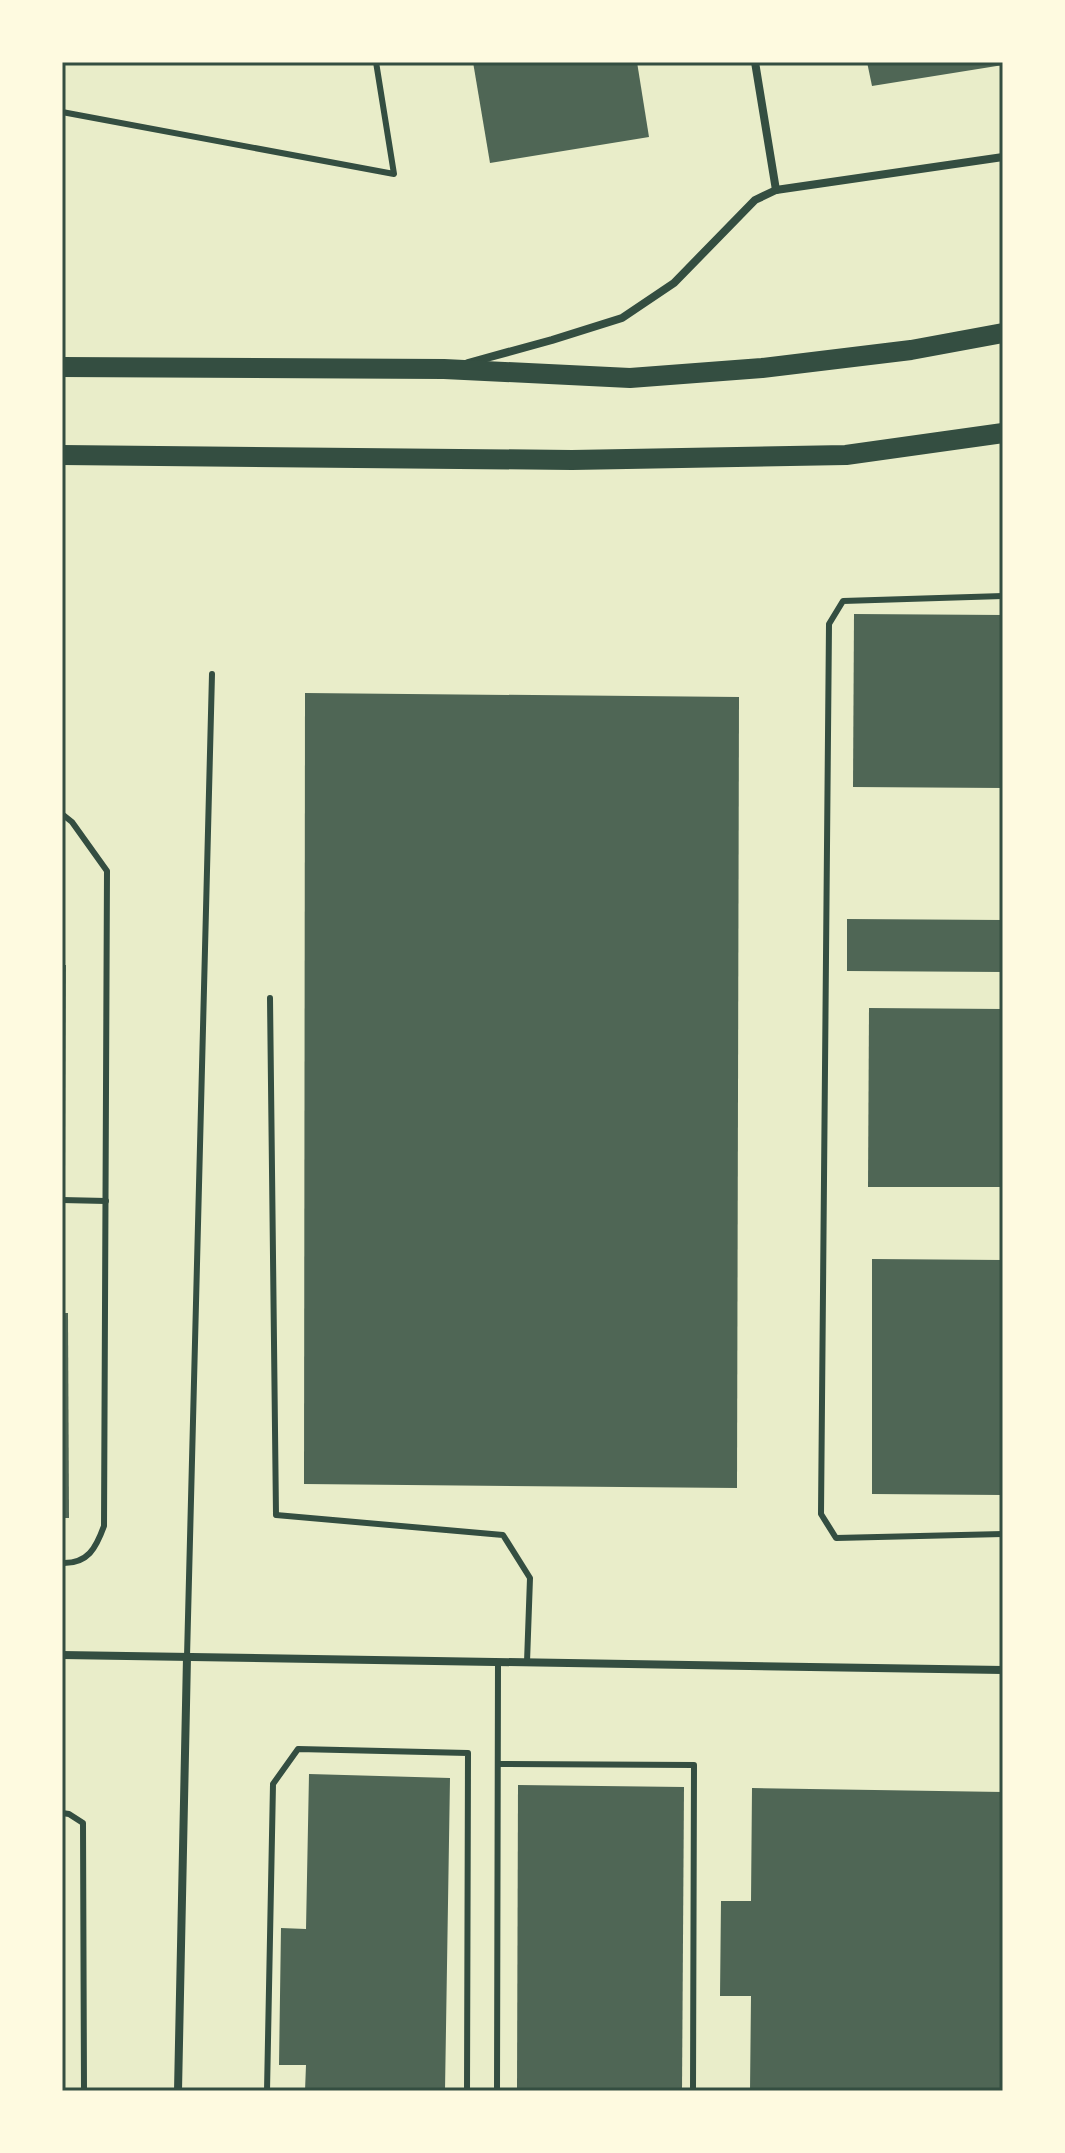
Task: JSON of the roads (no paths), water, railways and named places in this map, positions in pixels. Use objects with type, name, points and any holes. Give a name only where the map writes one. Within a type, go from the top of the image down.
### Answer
[{"type":"main road","points":[[62,367],[444,369],[630,378],[762,368],[896,352],[1003,333]]},
{"type":"main road","points":[[62,455],[572,460],[846,455],[1003,433]]},
{"type":"street","points":[[755,62],[776,190]]},
{"type":"street","points":[[444,369],[622,318],[674,283],[755,200],[776,190],[1003,157]]},
{"type":"street","points":[[62,1655],[1003,1670]]},
{"type":"street","points":[[178,2091],[187,1657]]},
{"type":"lane","points":[[62,112],[394,174],[376,62]]},
{"type":"lane","points":[[1003,596],[843,601],[829,624],[821,1514],[836,1538],[1003,1534]]},
{"type":"lane","points":[[187,1657],[212,674]]},
{"type":"lane","points":[[62,814],[72,822],[107,871],[104,1526],[95,1550],[73,1563],[62,1563]]},
{"type":"lane","points":[[270,998],[276,1515],[503,1535],[530,1578],[527,1662]]},
{"type":"lane","points":[[62,1200],[106,1201]]},
{"type":"lane","points":[[497,2091],[498,1662]]},
{"type":"lane","points":[[267,2091],[273,1784],[298,1749],[468,1753],[467,2091]]},
{"type":"lane","points":[[498,1764],[694,1765],[693,2091]]},
{"type":"lane","points":[[62,1813],[83,1823],[84,2091]]}]
